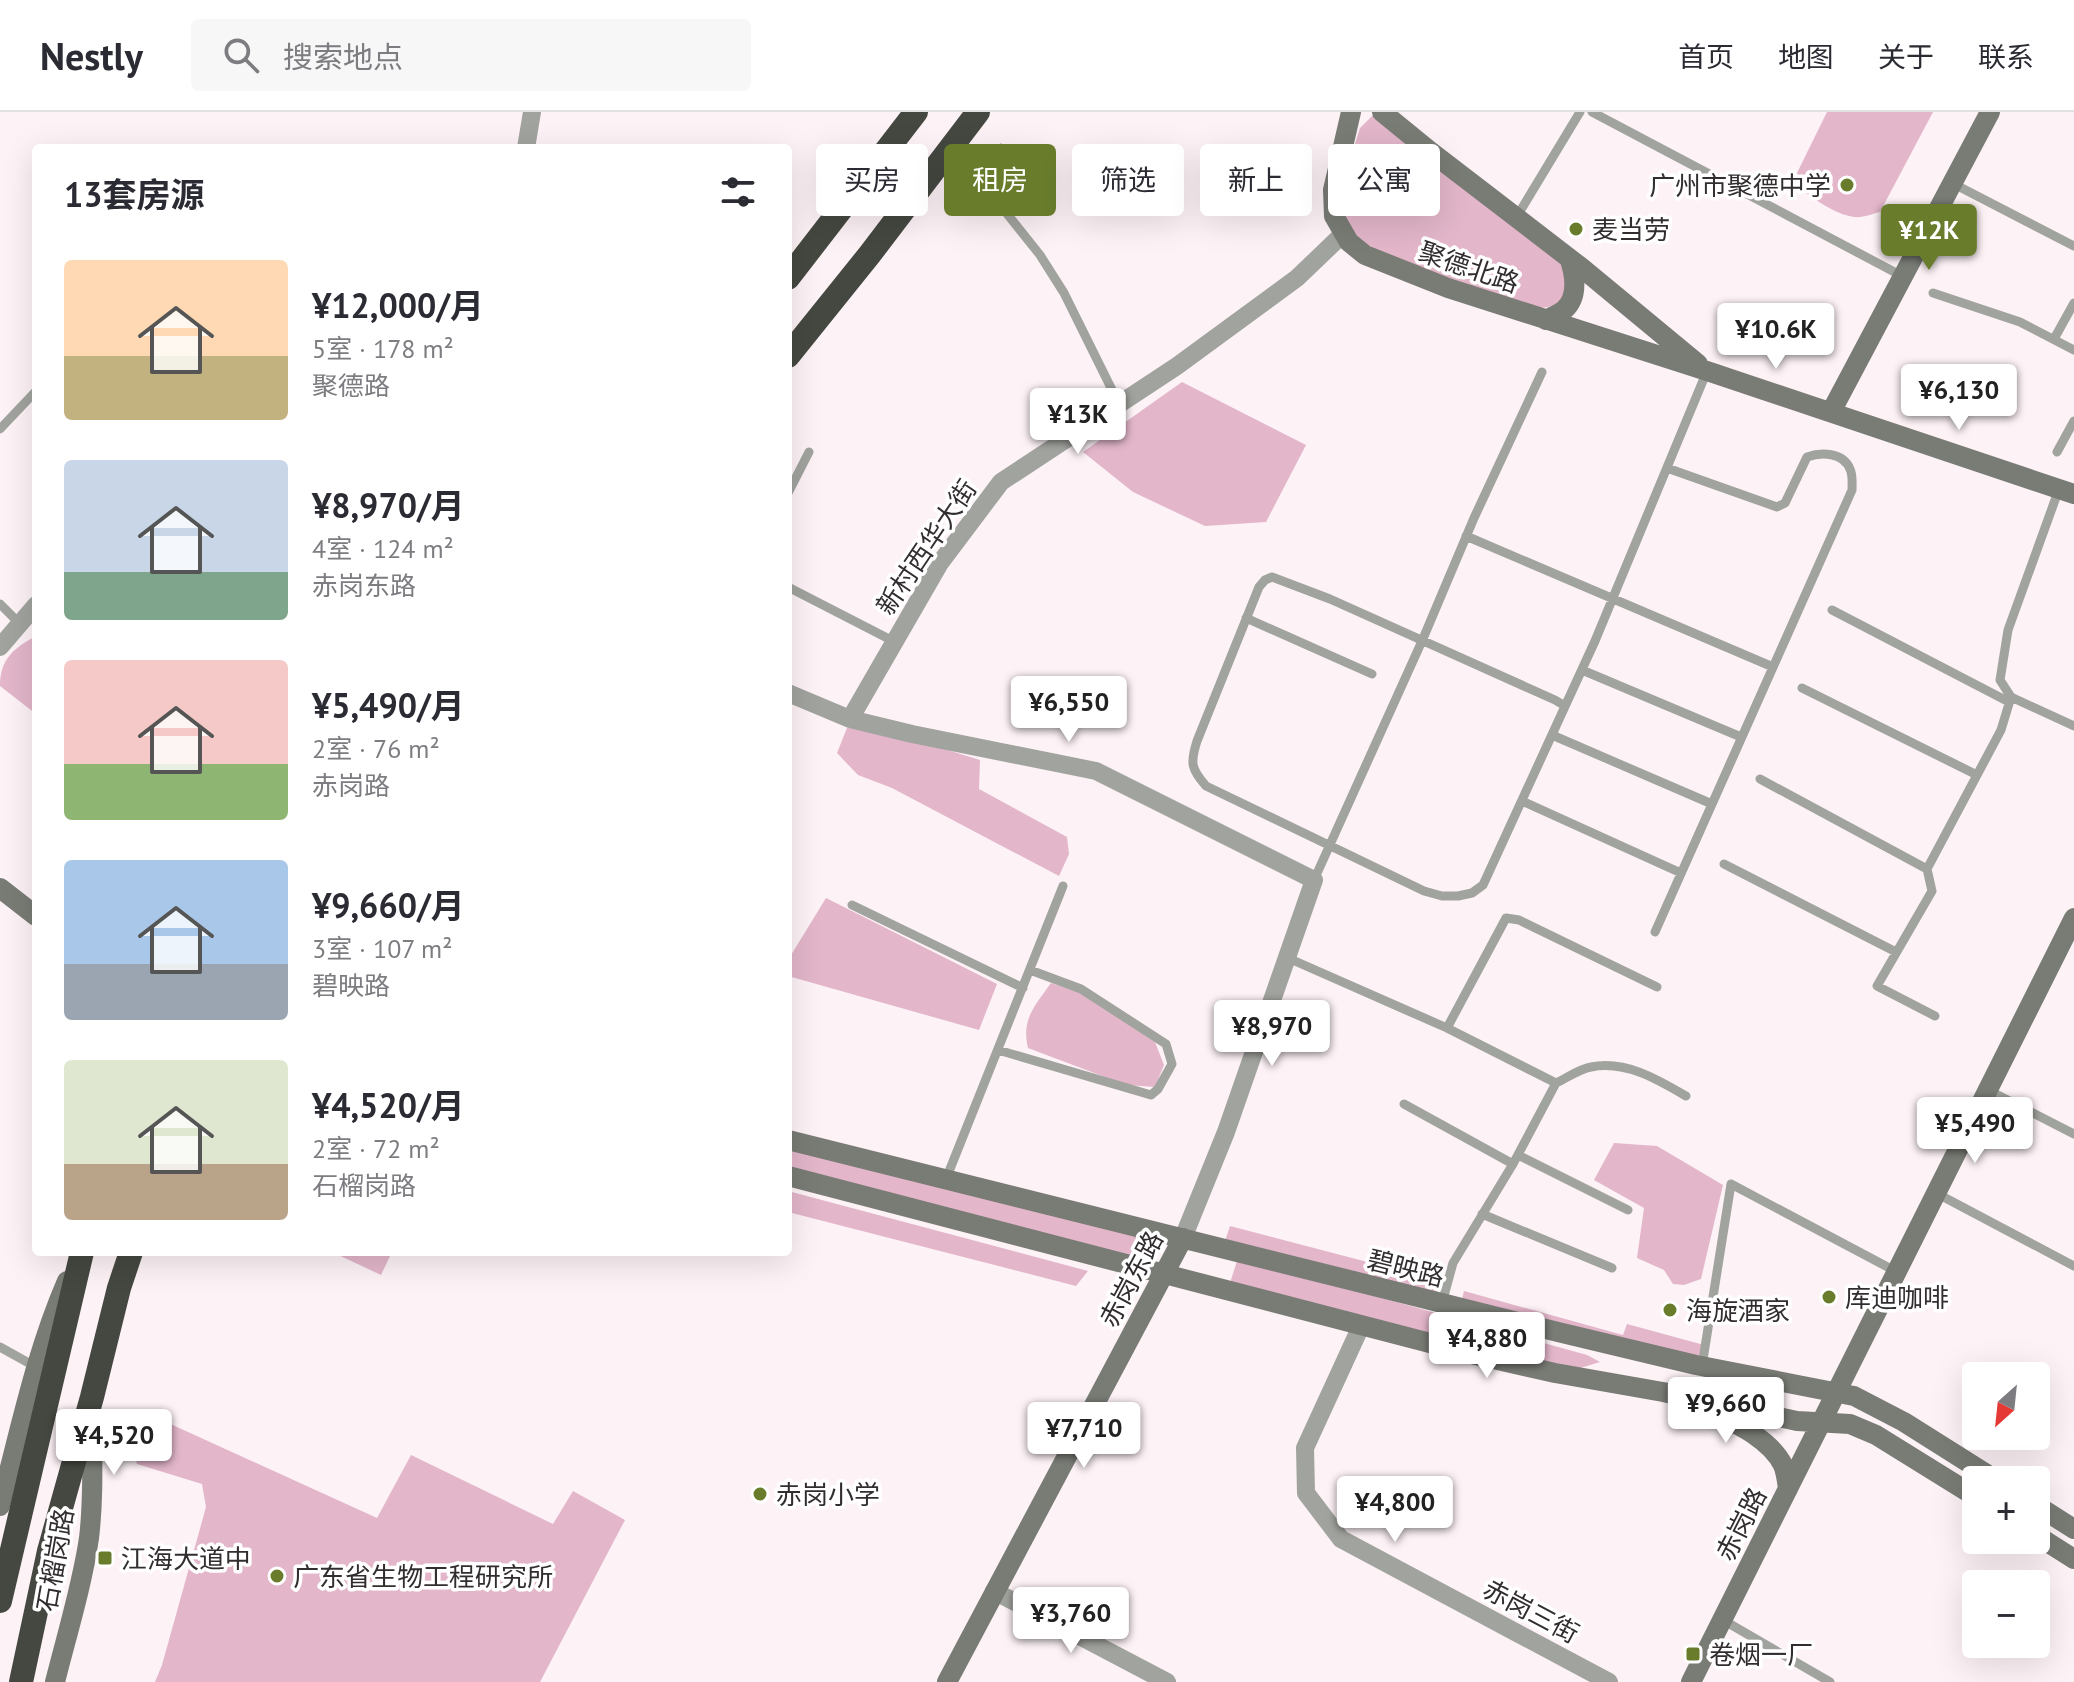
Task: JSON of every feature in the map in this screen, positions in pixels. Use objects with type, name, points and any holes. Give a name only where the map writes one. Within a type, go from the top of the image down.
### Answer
[{"type":"highway","points":[[792,273],[916,112]]},
{"type":"highway","points":[[792,351],[978,112]]},
{"type":"highway","points":[[0,1601],[81,1256]]},
{"type":"highway","points":[[21,1682],[49,1551],[130,1256]]},
{"type":"street","points":[[527,144],[532,112]]},
{"type":"street","points":[[1344,233],[1334,216],[1333,190],[1351,112]]},
{"type":"street","name":"聚德北路","points":[[1382,112],[1707,371]]},
{"type":"street","points":[[1831,412],[1990,112]]},
{"type":"street","name":"聚德北路","points":[[1344,233],[1349,242],[1365,255],[1448,288],[2067,491]]},
{"type":"street","name":"新村西华大街","points":[[850,719],[940,563],[1001,482],[1177,366],[1297,278],[1344,233]]},
{"type":"street","points":[[1546,320],[1565,310],[1572,298],[1575,279],[1570,260]]},
{"type":"street","points":[[0,647],[32,610]]},
{"type":"street","points":[[792,695],[850,719],[1096,771],[1314,880]]},
{"type":"street","name":"赤岗东路","points":[[947,1682],[1183,1238],[1226,1132],[1314,880]]},
{"type":"street","points":[[0,888],[32,913]]},
{"type":"street","name":"赤岗路","points":[[1691,1682],[2074,918]]},
{"type":"street","name":"碧映路","points":[[792,1141],[1702,1366],[1854,1396],[1973,1466]]},
{"type":"street","points":[[792,1177],[1361,1326],[1542,1370],[1797,1421],[1850,1424],[1876,1435],[1962,1488]]},
{"type":"street","points":[[0,1506],[37,1367],[57,1305],[80,1256]]},
{"type":"street","name":"赤岗三街","points":[[1361,1326],[1305,1448],[1306,1493],[1341,1539],[1609,1682]]},
{"type":"street","points":[[1677,1395],[1762,1441],[1778,1456],[1788,1489]]},
{"type":"street","name":"石榴岗路","points":[[55,1682],[89,1537],[92,1397]]},
{"type":"street","points":[[2050,1514],[2074,1529]]},
{"type":"street","points":[[2050,1544],[2074,1559]]},
{"type":"street","points":[[994,1591],[1167,1682]]},
{"type":"lane","points":[[1516,218],[1580,112]]},
{"type":"lane","points":[[1592,112],[1902,276]]},
{"type":"lane","points":[[1952,183],[2074,246]]},
{"type":"lane","points":[[1009,216],[1040,255],[1064,293],[1119,404]]},
{"type":"lane","points":[[1933,293],[2020,322],[2074,350]]},
{"type":"lane","points":[[2054,339],[2074,303]]},
{"type":"lane","points":[[1565,706],[1330,599],[1272,577],[1259,587],[1246,618],[1193,755],[1194,773],[1206,786],[1424,891],[1458,896],[1472,893],[1483,885],[1582,670],[1613,599],[1707,371]]},
{"type":"lane","points":[[1314,880],[1542,372]]},
{"type":"lane","points":[[0,429],[32,395]]},
{"type":"lane","points":[[2057,452],[2074,421]]},
{"type":"lane","points":[[792,485],[809,452]]},
{"type":"lane","points":[[1655,932],[1852,490],[1852,472],[1845,461],[1831,454],[1807,457],[1785,503],[1777,507],[1667,468]]},
{"type":"lane","points":[[1935,1016],[1877,986],[1932,891],[1927,869],[2001,730],[2010,699],[2000,680],[2008,630],[2067,491]]},
{"type":"lane","points":[[1466,536],[1773,667]]},
{"type":"lane","points":[[792,589],[895,642]]},
{"type":"lane","points":[[0,604],[20,624]]},
{"type":"lane","points":[[1832,610],[2010,699],[2074,726]]},
{"type":"lane","points":[[1246,618],[1372,674]]},
{"type":"lane","points":[[1582,670],[1741,737]]},
{"type":"lane","points":[[1802,688],[1977,775]]},
{"type":"lane","points":[[1552,735],[1712,804]]},
{"type":"lane","points":[[1760,779],[1927,869]]},
{"type":"lane","points":[[1522,801],[1681,873]]},
{"type":"lane","points":[[1724,864],[1896,952]]},
{"type":"lane","points":[[946,1179],[1063,886]]},
{"type":"lane","points":[[852,905],[1023,988]]},
{"type":"lane","points":[[1447,1028],[1506,918],[1519,920],[1657,987]]},
{"type":"lane","points":[[1288,958],[1447,1028],[1556,1083]]},
{"type":"lane","points":[[998,1050],[1151,1095],[1158,1089],[1172,1064],[1166,1044],[1081,989],[1030,970]]},
{"type":"lane","points":[[1442,1303],[1453,1263],[1556,1083],[1588,1067],[1620,1065],[1664,1083],[1686,1096]]},
{"type":"lane","points":[[1988,1090],[2074,1134]]},
{"type":"lane","points":[[1404,1104],[1628,1210]]},
{"type":"lane","points":[[1702,1366],[1731,1184],[1897,1272]]},
{"type":"lane","points":[[1936,1193],[2074,1266]]},
{"type":"lane","points":[[1482,1214],[1612,1268]]},
{"type":"lane","points":[[0,1347],[37,1367]]},
{"type":"lane","points":[[1723,1620],[1830,1682]]},
{"type":"shaded area","points":[[1827,112],[1933,112],[1880,212],[1861,217],[1839,213],[1800,189],[1797,173]]},
{"type":"shaded area","points":[[1374,114],[1412,144],[1355,144],[1360,128]]},
{"type":"shaded area","points":[[1440,166],[1565,264],[1565,294],[1557,304],[1541,308],[1388,260],[1363,245],[1348,228],[1345,216],[1440,216]]},
{"type":"shaded area","points":[[1182,382],[1306,445],[1266,522],[1205,526],[1133,492],[1083,452]]},
{"type":"shaded area","points":[[32,638],[32,711],[0,686],[6,661]]},
{"type":"shaded area","points":[[873,727],[980,760],[979,789],[1067,837],[1069,854],[1059,876],[892,788],[858,775],[837,753],[847,728]]},
{"type":"shaded area","points":[[826,898],[997,984],[979,1030],[792,977],[792,953]]},
{"type":"shaded area","points":[[1051,983],[1078,992],[1155,1042],[1164,1065],[1155,1087],[1126,1085],[1028,1048],[1028,1021]]},
{"type":"shaded area","points":[[1614,1143],[1657,1146],[1723,1185],[1701,1279],[1684,1285],[1673,1284],[1664,1270],[1637,1258],[1644,1208],[1594,1180]]},
{"type":"shaded area","points":[[792,1147],[1153,1239],[1148,1263],[792,1171]]},
{"type":"shaded area","points":[[792,1192],[1088,1271],[1076,1286],[792,1213]]},
{"type":"shaded area","points":[[1230,1226],[1440,1281],[1436,1296],[1224,1244]]},
{"type":"shaded area","points":[[341,1256],[390,1256],[381,1275]]},
{"type":"shaded area","points":[[1238,1258],[1587,1355],[1600,1362],[1574,1370],[1229,1286]]},
{"type":"shaded area","points":[[1464,1291],[1623,1335],[1627,1324],[1704,1345],[1698,1364],[1462,1299]]},
{"type":"shaded area","points":[[153,1416],[377,1518],[411,1455],[553,1524],[573,1491],[625,1520],[540,1682],[155,1682],[206,1507],[202,1484],[137,1464],[129,1428]]},
{"type":"place","name":"广州市聚德中学","points":[[1847,185]]},
{"type":"place","name":"麦当劳","points":[[1576,229]]},
{"type":"place","name":"库迪咖啡","points":[[1829,1297]]},
{"type":"place","name":"海旋酒家","points":[[1670,1310]]},
{"type":"place","name":"赤岗小学","points":[[760,1494]]},
{"type":"place","name":"江海大道中","points":[[105,1558]]},
{"type":"place","name":"广东省生物工程研究所","points":[[277,1576]]},
{"type":"place","name":"卷烟一厂","points":[[1693,1654]]}]
